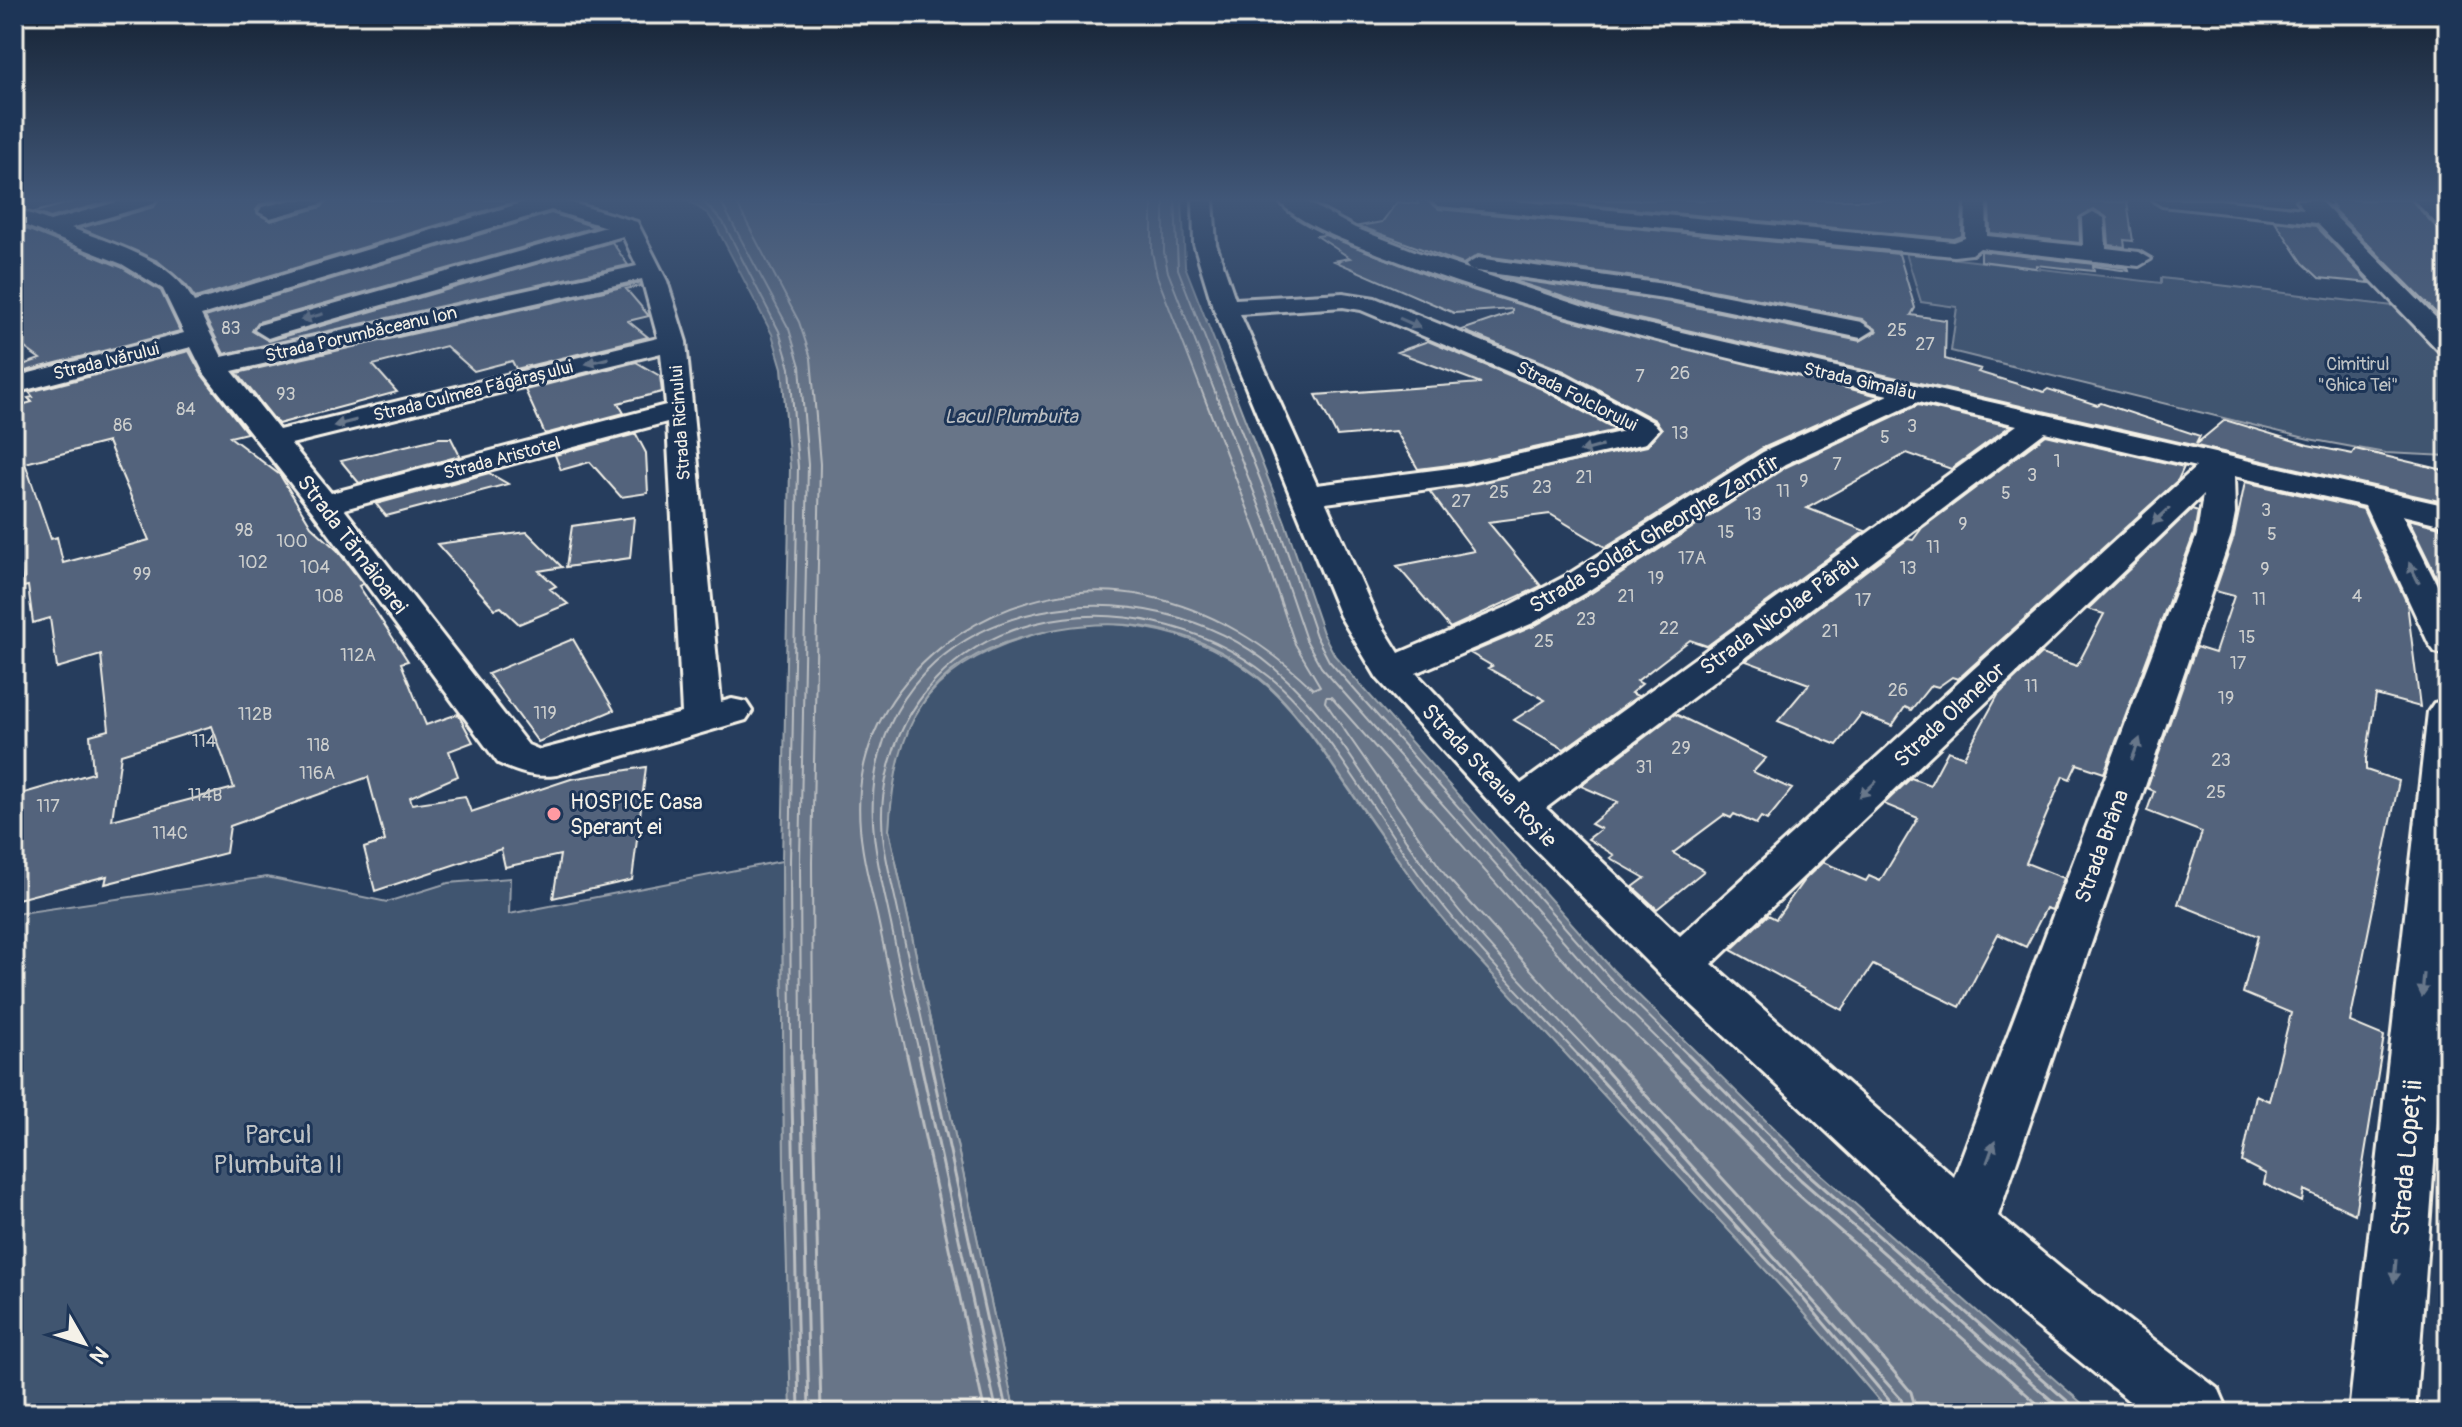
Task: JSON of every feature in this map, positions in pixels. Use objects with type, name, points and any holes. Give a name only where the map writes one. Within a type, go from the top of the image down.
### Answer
[{"type":"street","name":"Strada Tămâioarei","points":[[147,267],[173,285],[201,341],[273,440],[504,743],[523,761],[557,762],[717,715]]},
{"type":"street","points":[[201,341],[362,267]]},
{"type":"street","points":[[451,267],[528,297]]},
{"type":"street","points":[[201,341],[489,267]]},
{"type":"street","name":"Strada Ricinului","points":[[647,267],[673,342],[717,715]]},
{"type":"street","name":"Strada Steaua Roșie","points":[[1212,267],[1225,307],[1358,616],[1391,670],[1518,807],[1680,965],[2042,1292],[2196,1413]]},
{"type":"street","name":"Strada Gimalău","points":[[1435,267],[1507,294],[1606,322],[2448,516]]},
{"type":"street","points":[[1488,267],[1671,292],[1861,330]]},
{"type":"street","points":[[2371,267],[2448,345]]},
{"type":"street","name":"Strada Porumbăceanu Ion","points":[[201,341],[528,297],[649,270]]},
{"type":"street","name":"Strada Folclorului","points":[[1225,307],[1343,300],[1366,303],[1553,380],[1644,429],[1636,437],[1514,467],[1308,496]]},
{"type":"street","name":"Strada Ivărului","points":[[14,385],[201,341]]},
{"type":"street","name":"Strada Culmea Făgărașului","points":[[273,440],[673,342]]},
{"type":"street","name":"Strada Soldat Gheorghe Zamfir","points":[[1391,670],[1520,615],[1576,584],[1774,458],[1916,393]]},
{"type":"street","name":"Strada Aristotel","points":[[324,505],[680,410]]},
{"type":"street","name":"Strada Nicolae Pârâu","points":[[1518,807],[2040,422]]},
{"type":"street","name":"Strada Olanelor","points":[[1680,965],[2218,464]]},
{"type":"street","name":"Strada Brâna","points":[[1965,1225],[2214,535],[2219,514],[2218,464]]},
{"type":"street","points":[[2378,500],[2448,644]]},
{"type":"street","name":"Strada Lopeții","points":[[2382,1413],[2448,712]]},
{"type":"green space","name":"Cimitirul \"Ghica Tei\"","points":[[1910,267],[2022,267],[2161,283],[2161,278],[2393,306],[2448,362],[2448,456],[2385,453],[2309,439],[1951,351],[1957,307],[1921,302]]},
{"type":"green space","points":[[1091,622],[1177,635],[1226,656],[1265,683],[1297,717],[1429,902],[1457,936],[1794,1301],[1890,1413],[1015,1413],[889,830],[891,789],[903,739],[918,709],[939,684],[992,649],[1023,637]]},
{"type":"green space","name":"Parcul Plumbuita II","points":[[782,861],[784,1164],[793,1413],[14,1413],[14,914],[267,877],[387,902],[448,883],[510,878],[509,914]]},
{"type":"water","name":"Lacul Plumbuita","points":[[737,267],[1185,267],[1285,522],[1323,633],[1335,656],[1613,970],[1813,1167],[2093,1413],[1890,1413],[1794,1301],[1457,936],[1413,881],[1310,732],[1279,695],[1238,662],[1207,645],[1175,633],[1142,626],[1108,624],[1074,626],[1005,643],[974,656],[950,673],[930,693],[915,716],[904,741],[892,799],[889,830],[1015,1413],[791,1413],[784,1164],[782,861],[790,467],[782,368],[772,334]]},
{"type":"building","points":[[14,267],[120,267],[161,291],[180,331],[14,374],[14,368],[40,359],[14,340]]},
{"type":"building","points":[[165,267],[299,267],[195,298],[186,285]]},
{"type":"building","points":[[373,267],[455,267],[258,322],[252,331],[269,341],[527,267],[621,267],[224,354],[205,317]]},
{"type":"building","points":[[1347,267],[1406,267],[1567,319],[1879,396],[1761,449],[1605,547],[1550,514],[1488,522],[1541,586],[1450,628],[1397,566],[1474,551],[1430,492],[1647,446],[1662,429],[1655,420],[1564,371],[1462,330],[1512,313],[1512,309],[1454,313]]},
{"type":"building","points":[[1561,267],[1903,267],[1915,308],[1911,315],[1946,320],[1945,359],[2044,392],[2048,389],[2097,405],[2101,403],[2200,436],[2196,444],[2225,420],[2308,445],[2352,454],[2355,449],[2448,471],[2448,503],[1612,313],[1506,278],[1670,302],[1860,341],[1877,331],[1862,319],[1671,282]]},
{"type":"building","points":[[2051,267],[2093,267],[2094,271]]},
{"type":"building","points":[[2097,267],[2128,268],[2129,271]]},
{"type":"building","points":[[2307,267],[2354,267],[2370,283],[2319,278]]},
{"type":"building","points":[[2390,267],[2448,267],[2448,325]]},
{"type":"building","points":[[640,283],[641,286],[626,289],[649,316],[628,321],[648,337],[516,369],[512,361],[474,371],[446,346],[373,365],[397,392],[278,424],[237,373]]},
{"type":"building","points":[[1428,341],[1542,389],[1617,430],[1465,463],[1418,469],[1396,431],[1337,436],[1316,395],[1481,383],[1397,352]]},
{"type":"building","points":[[189,351],[202,375],[247,433],[230,437],[280,475],[311,526],[337,550],[363,584],[359,586],[408,661],[401,663],[426,725],[458,714],[473,742],[449,751],[458,776],[410,797],[412,804],[465,796],[471,812],[571,779],[646,767],[632,880],[553,898],[560,855],[505,867],[501,849],[375,891],[364,848],[385,841],[368,777],[230,826],[226,853],[105,884],[107,876],[14,900],[14,796],[93,773],[90,735],[109,730],[101,655],[57,668],[50,618],[33,623],[28,586],[23,587],[20,565],[14,567],[14,407],[32,402],[28,398],[33,397],[29,392]],"holes":[[[108,442],[149,540],[63,563],[57,537],[51,539],[25,463]],[[212,726],[234,788],[112,820],[121,754]]]},
{"type":"building","points":[[636,362],[660,376],[662,392],[618,403],[624,413],[545,434],[525,390]]},
{"type":"building","points":[[1918,405],[2010,426],[1951,469],[1907,453],[1807,508],[1865,531],[1707,646],[1690,640],[1637,681],[1642,684],[1631,693],[1638,696],[1564,749],[1514,720],[1545,700],[1488,668],[1492,666],[1470,653],[1534,626],[1590,594],[1786,467]]},
{"type":"building","points":[[636,434],[646,453],[648,493],[621,497],[590,462],[561,470],[555,455]]},
{"type":"building","points":[[2046,435],[2184,467],[2178,480],[1958,679],[1952,677],[1938,687],[1931,685],[1911,710],[1905,707],[1892,726],[1861,714],[1837,745],[1778,721],[1809,684],[1746,661],[1908,539],[1913,540],[1922,528]]},
{"type":"building","points":[[439,438],[451,438],[460,456],[359,483],[341,461]]},
{"type":"building","points":[[489,473],[508,484],[386,516],[376,504]]},
{"type":"building","points":[[2245,482],[2363,509],[2407,603],[2420,707],[2376,695],[2366,759],[2366,770],[2399,781],[2350,1022],[2384,1036],[2355,1214],[2304,1190],[2302,1202],[2264,1184],[2266,1174],[2242,1162],[2256,1095],[2269,1101],[2291,1013],[2243,993],[2258,936],[2178,904],[2202,832],[2147,811],[2154,791],[2147,788],[2196,647],[2215,653],[2234,596],[2215,591],[2234,536]]},
{"type":"building","points":[[2192,509],[2198,511],[2194,534],[2104,773],[2077,764],[2070,779],[2063,776],[2026,863],[2064,878],[2052,910],[2046,908],[2026,947],[1998,934],[1960,1007],[1873,965],[1842,1010],[1731,950],[1768,915],[1776,919],[1804,880],[1823,862],[1866,881],[1869,876],[1880,881],[1918,818],[1884,804],[1911,778],[1930,785],[1948,751],[1964,757],[1998,695],[2041,654],[2077,666],[2104,614],[2088,609]]},
{"type":"building","points":[[634,517],[630,558],[566,567],[572,526]]},
{"type":"building","points":[[2408,519],[2448,529],[2448,594],[2445,594]]},
{"type":"building","points":[[527,532],[562,567],[539,571],[556,586],[550,589],[568,604],[519,624],[501,607],[495,609],[437,544]]},
{"type":"building","points":[[573,639],[614,710],[538,742],[488,674]]},
{"type":"building","points":[[1675,714],[1766,758],[1753,772],[1792,789],[1767,820],[1761,817],[1756,824],[1734,814],[1731,818],[1724,815],[1673,853],[1704,871],[1657,909],[1633,887],[1645,878],[1610,858],[1614,855],[1588,839],[1601,829],[1591,824],[1618,802],[1581,786]]},
{"type":"place","name":"HOSPICE Casa Speranței","points":[[554,814]]}]
